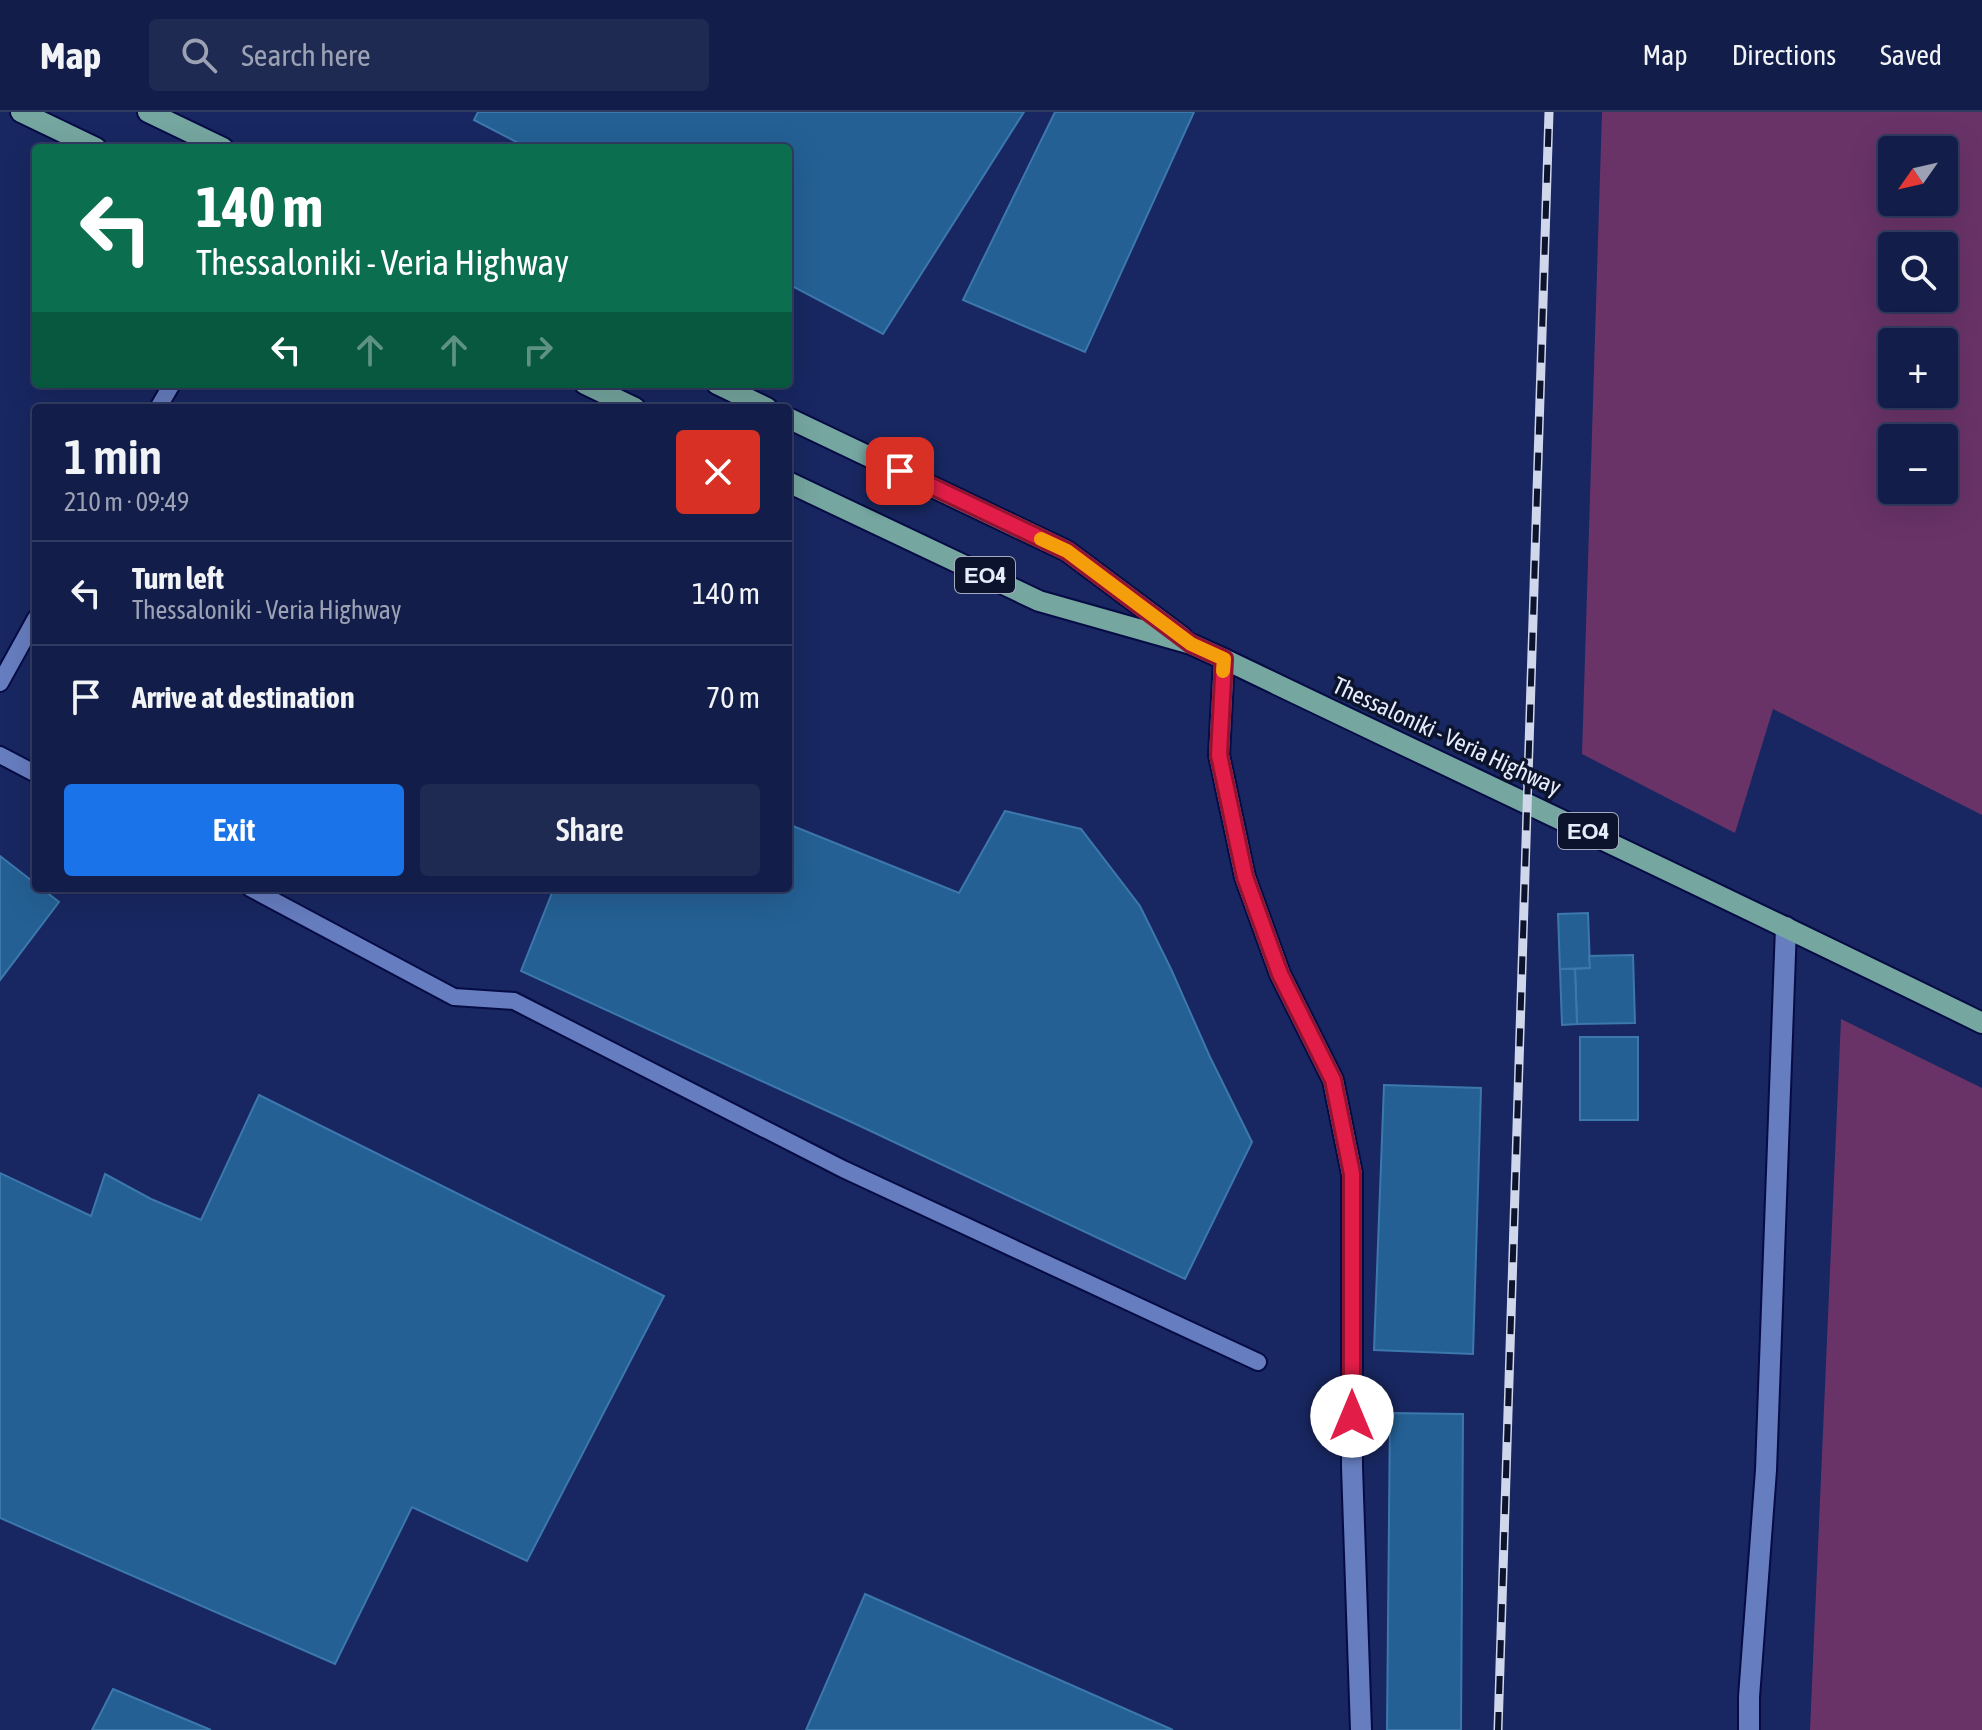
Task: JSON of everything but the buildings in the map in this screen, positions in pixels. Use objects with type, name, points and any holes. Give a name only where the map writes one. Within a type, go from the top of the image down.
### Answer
[{"type":"main road","points":[[21,112],[88,144]]},
{"type":"main road","points":[[148,112],[215,144]]},
{"type":"main road","points":[[593,388],[627,404]]},
{"type":"main road","points":[[725,388],[759,404]]},
{"type":"main road","name":"Thessaloniki - Veria Highway","points":[[792,420],[1067,551],[1191,644]]},
{"type":"main road","name":"Thessaloniki - Veria Highway","points":[[792,484],[1039,601],[1191,644],[1982,1023]]},
{"type":"street","points":[[1224,659],[1219,755],[1245,877],[1280,974],[1333,1080],[1352,1174],[1352,1467],[1361,1730]]},
{"type":"street","points":[[1749,1730],[1766,1470],[1786,927]]},
{"type":"lane","points":[[0,683],[32,625]]},
{"type":"lane","points":[[0,755],[32,772]]},
{"type":"lane","points":[[257,892],[454,997],[514,1001],[843,1169],[1258,1362]]},
{"type":"shaded area","points":[[1602,112],[1982,112],[1982,815],[1773,709],[1735,833],[1582,754]]},
{"type":"shaded area","points":[[1841,1019],[1982,1088],[1982,1730],[1810,1730]]},
{"type":"railway","points":[[1498,1730],[1549,112]]},
{"type":"slow traffic","points":[[1041,539],[1067,551],[1191,644],[1224,659],[1223,671]]},
{"type":"route","points":[[900,471],[1067,551],[1191,644],[1224,659],[1219,755],[1245,877],[1280,974],[1333,1080],[1352,1174],[1352,1416]]}]
